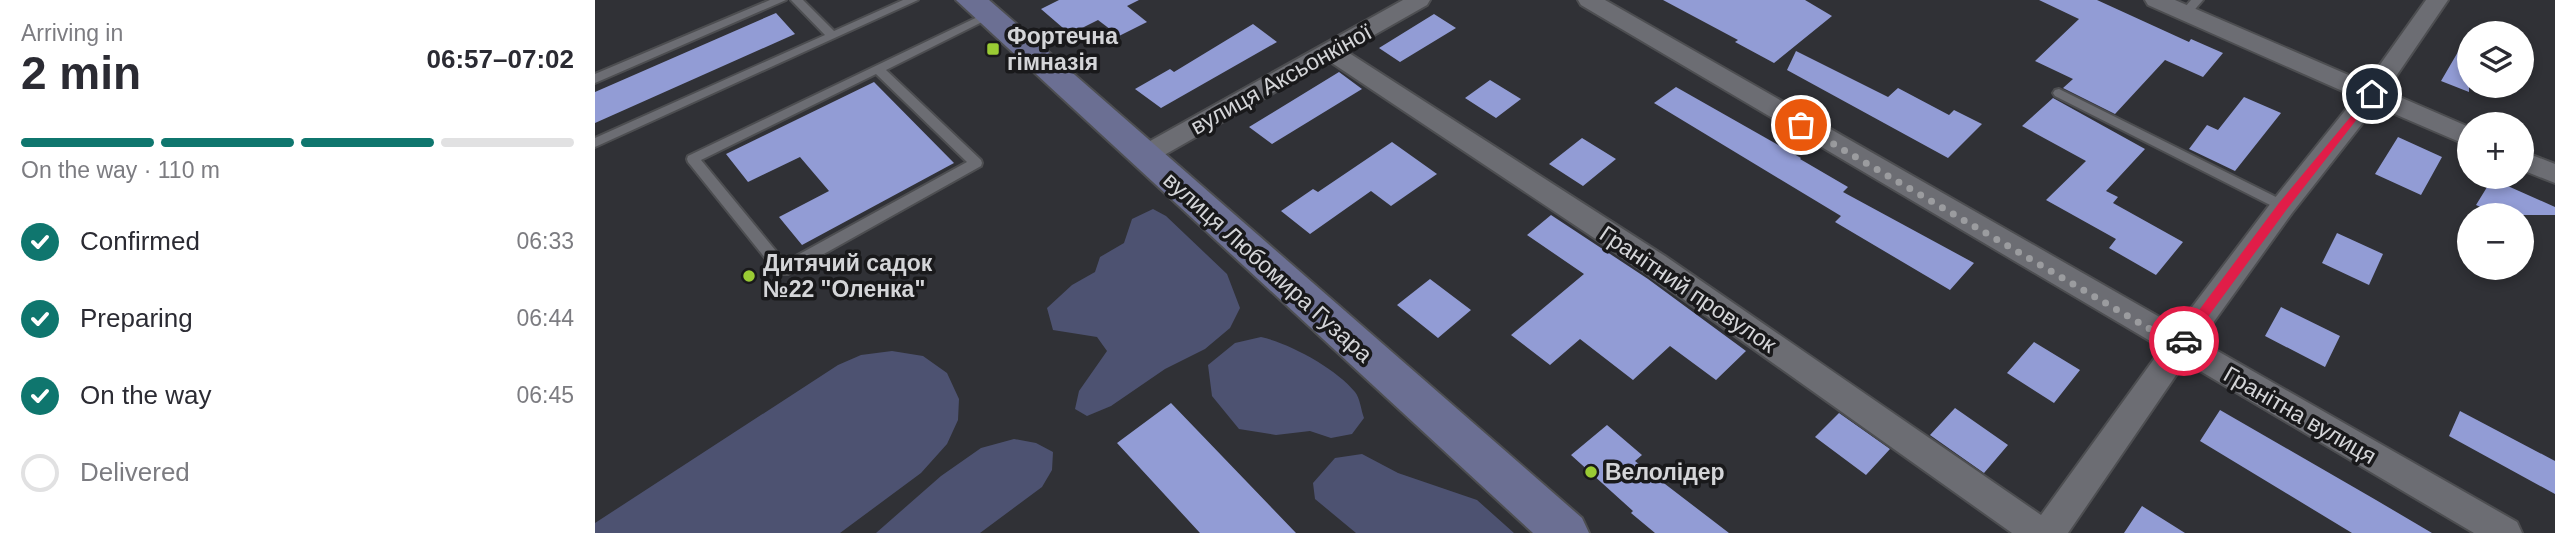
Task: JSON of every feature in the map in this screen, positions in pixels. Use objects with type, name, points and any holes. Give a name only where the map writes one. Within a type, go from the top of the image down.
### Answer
[{"type":"street","name":"вулиця Аксьонкіної","points":[[1143,156],[1419,0]]},
{"type":"street","name":"Гранітна вулиця","points":[[1588,0],[2179,346],[2505,533]]},
{"type":"street","points":[[2156,0],[2192,6],[2372,94],[2457,132]]},
{"type":"street","points":[[2048,533],[2179,346],[2283,206],[2372,94],[2437,0]]},
{"type":"street","name":"вулиця Любомира Гузара","points":[[979,7],[1566,533]]},
{"type":"street","name":"Гранітний провулок","points":[[1331,52],[1655,264],[2039,533]]},
{"type":"street","points":[[2534,165],[2555,174]]},
{"type":"lane","points":[[595,79],[780,0]]},
{"type":"lane","points":[[797,0],[833,36]]},
{"type":"lane","points":[[595,143],[912,0]]},
{"type":"lane","points":[[878,69],[976,163],[783,270],[693,159],[878,69],[979,7]]},
{"type":"lane","points":[[2059,93],[2283,206]]},
{"type":"shaded area","points":[[1153,209],[1166,216],[1227,274],[1240,308],[1230,328],[1205,349],[1165,369],[1111,406],[1087,416],[1075,409],[1079,391],[1107,351],[1097,337],[1053,330],[1047,308],[1072,285],[1095,272],[1100,257],[1124,243],[1132,219]]},
{"type":"shaded area","points":[[1261,337],[1312,358],[1347,383],[1357,395],[1364,418],[1352,434],[1331,438],[1310,431],[1276,435],[1239,429],[1212,396],[1208,365],[1235,343]]},
{"type":"shaded area","points":[[892,351],[923,356],[947,373],[959,399],[958,420],[947,444],[921,473],[840,533],[595,533],[595,523],[838,365],[861,355]]},
{"type":"shaded area","points":[[1014,439],[1036,443],[1053,452],[1052,470],[1042,487],[980,533],[876,533],[941,476],[981,448]]},
{"type":"shaded area","points":[[1362,454],[1398,473],[1477,500],[1514,533],[1356,533],[1315,499],[1313,483],[1335,458]]},
{"type":"building","points":[[1059,0],[1139,0],[1127,6],[1147,22],[1119,36],[1098,20],[1070,34],[1041,9]]},
{"type":"building","points":[[1663,0],[1805,0],[1832,16],[1774,63],[1735,42],[1738,40]]},
{"type":"building","points":[[2039,0],[2097,0],[2189,42],[2191,39],[2223,53],[2203,77],[2165,60],[2115,114],[2063,88],[2073,79],[2035,61],[2079,19]]},
{"type":"building","points":[[776,13],[795,34],[595,123],[595,92]]},
{"type":"building","points":[[1434,14],[1456,28],[1400,62],[1379,48]]},
{"type":"building","points":[[1253,24],[1277,42],[1161,108],[1135,89],[1170,69],[1174,72]]},
{"type":"building","points":[[1796,51],[1888,97],[1898,88],[1949,115],[1954,110],[1982,124],[1948,158],[1787,70]]},
{"type":"building","points":[[2457,54],[2457,87],[2441,81]]},
{"type":"building","points":[[1339,72],[1362,89],[1272,144],[1249,127]]},
{"type":"building","points":[[1490,80],[1521,99],[1496,118],[1465,98]]},
{"type":"building","points":[[874,82],[954,163],[802,245],[779,217],[829,191],[800,157],[748,182],[726,154]]},
{"type":"building","points":[[1676,87],[1848,187],[1843,192],[1974,263],[1950,290],[1835,222],[1841,216],[1654,103]]},
{"type":"building","points":[[2244,97],[2281,113],[2235,171],[2189,149],[2207,125],[2218,130]]},
{"type":"building","points":[[2053,98],[2145,149],[2106,191],[2118,197],[2113,203],[2183,242],[2156,275],[2109,248],[2116,239],[2046,200],[2086,161],[2022,126]]},
{"type":"building","points":[[2398,137],[2442,157],[2421,195],[2375,174]]},
{"type":"building","points":[[1582,138],[1616,159],[1583,186],[1549,164]]},
{"type":"building","points":[[1392,142],[1437,174],[1391,206],[1371,191],[1310,234],[1281,211],[1313,189],[1318,192]]},
{"type":"building","points":[[2486,189],[2514,189],[2555,207],[2555,215],[2534,215],[2534,203],[2477,203]]},
{"type":"building","points":[[1551,215],[1648,279],[1746,351],[1716,380],[1670,346],[1633,380],[1580,339],[1550,365],[1511,335],[1584,274],[1527,235]]},
{"type":"building","points":[[2337,233],[2383,254],[2369,285],[2322,263]]},
{"type":"building","points":[[1430,279],[1471,310],[1438,338],[1397,305]]},
{"type":"building","points":[[2281,307],[2340,336],[2325,367],[2265,336]]},
{"type":"building","points":[[2034,342],[2080,370],[2054,403],[2007,373]]},
{"type":"building","points":[[1171,403],[1296,533],[1200,533],[1117,443]]},
{"type":"building","points":[[1955,408],[2008,445],[1984,473],[1930,435]]},
{"type":"building","points":[[2220,410],[2432,533],[2352,533],[2200,441]]},
{"type":"building","points":[[2460,411],[2555,461],[2555,494],[2449,436]]},
{"type":"building","points":[[1839,413],[1890,449],[1866,475],[1815,437]]},
{"type":"building","points":[[1607,425],[1642,455],[1635,461],[1729,533],[1655,533],[1631,513],[1633,511],[1571,455]]},
{"type":"building","points":[[2142,506],[2185,533],[2124,533]]},
{"type":"way so far","points":[[1801,125],[2179,346],[2184,341]]},
{"type":"place","name":"Фортечна гімназія","points":[[993,49]]},
{"type":"place","name":"Дитячий садок №22 \"Оленка\"","points":[[749,276]]},
{"type":"place","name":"Велолідер","points":[[1591,472]]},
{"type":"route","points":[[2184,341],[2283,206],[2372,94]]}]
